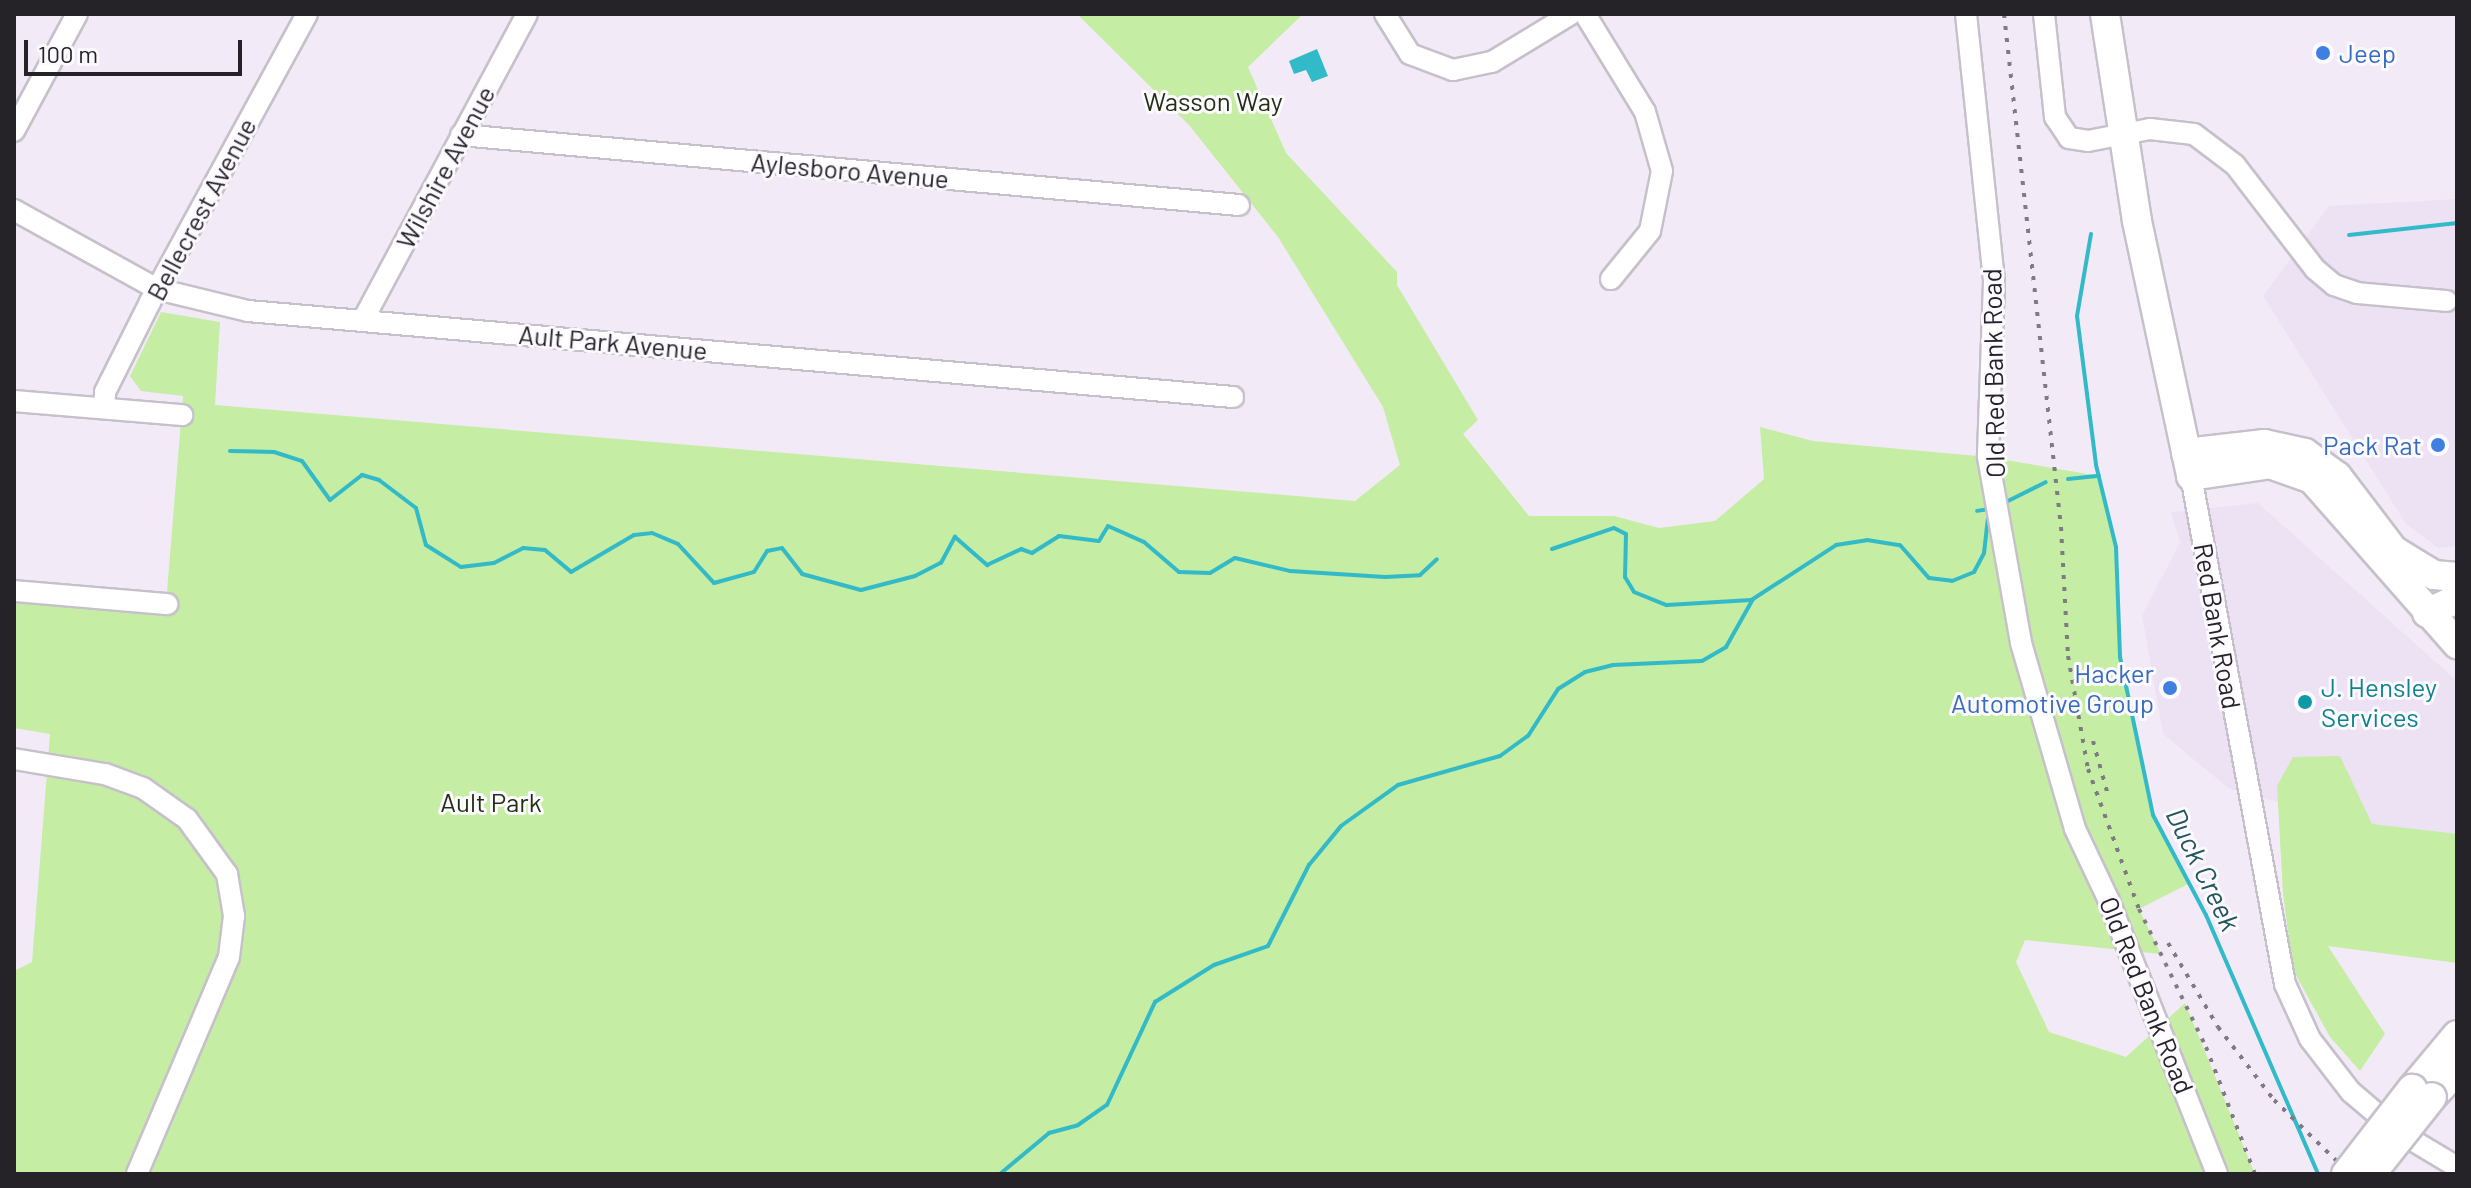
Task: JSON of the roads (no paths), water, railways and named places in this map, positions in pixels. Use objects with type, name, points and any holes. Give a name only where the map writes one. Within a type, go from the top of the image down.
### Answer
[{"type":"highway","name":"Red Bank Road","points":[[2105,14],[2123,132],[2188,464]]},
{"type":"highway","points":[[2188,464],[2264,444],[2305,453],[2337,476],[2393,550],[2446,610],[2457,644]]},
{"type":"highway","points":[[2188,464],[2270,464],[2312,479],[2446,610]]},
{"type":"highway","points":[[2393,550],[2434,575],[2457,577]]},
{"type":"highway","points":[[2371,1174],[2457,1035]]},
{"type":"highway","points":[[2346,1174],[2422,1093],[2457,1070]]},
{"type":"street","points":[[14,131],[77,14]]},
{"type":"street","name":"Bellecrest Avenue","points":[[104,408],[105,392],[157,289],[307,14]]},
{"type":"street","name":"Wilshire Avenue","points":[[363,320],[527,14]]},
{"type":"street","points":[[1385,14],[1410,54],[1453,70],[1492,62],[1571,14]]},
{"type":"street","points":[[1585,14],[1645,112],[1661,161],[1661,191],[1650,231],[1611,279]]},
{"type":"street","name":"Old Red Bank Road","points":[[1966,14],[1994,282],[1988,457],[2021,643],[2057,778],[2134,980],[2217,1174]]},
{"type":"street","points":[[2044,14],[2055,117],[2062,133],[2088,141],[2123,132],[2167,130],[2208,141],[2246,177],[2315,269],[2334,285],[2357,293],[2447,301]]},
{"type":"street","name":"Aylesboro Avenue","points":[[461,135],[1239,205]]},
{"type":"street","name":"Ault Park Avenue","points":[[14,210],[157,289],[248,311],[1233,397]]},
{"type":"street","points":[[14,401],[182,415]]},
{"type":"street","name":"Red Bank Road","points":[[2188,464],[2278,959],[2289,995],[2310,1039],[2351,1092],[2397,1131],[2457,1167]]},
{"type":"street","points":[[14,591],[167,604]]},
{"type":"street","points":[[14,759],[105,774],[143,788],[187,819],[227,874],[234,916],[229,957],[137,1174]]},
{"type":"water","points":[[1317,49],[1328,76],[1312,82],[1306,70],[1294,74],[1289,61]]},
{"type":"waterway","points":[[2349,235],[2457,223]]},
{"type":"waterway","name":"Duck Creek","points":[[2091,234],[2077,316],[2096,465],[2116,547],[2120,657],[2153,815],[2206,915],[2318,1174]]},
{"type":"waterway","points":[[230,451],[274,452],[302,461],[330,500],[362,475],[379,480],[416,508],[426,545],[461,567],[494,563],[523,548],[545,550],[571,572],[634,535],[652,533],[678,544],[714,583],[754,572],[767,551],[782,548],[802,574],[861,590],[915,576],[941,563],[955,537],[987,565],[1021,549],[1032,553],[1059,536],[1099,541],[1108,526],[1144,542],[1179,572],[1210,573],[1235,558],[1290,571],[1385,577],[1420,575],[1437,559]]},
{"type":"waterway","points":[[2068,479],[2099,476]]},
{"type":"waterway","points":[[2008,501],[2046,482]]},
{"type":"waterway","points":[[1000,1174],[1049,1133],[1078,1125],[1107,1105],[1155,1002],[1214,965],[1268,946],[1309,865],[1341,826],[1398,785],[1500,756],[1528,736],[1558,689],[1585,672],[1613,665],[1702,661],[1726,647],[1753,599],[1836,545],[1867,540],[1900,545],[1929,578],[1952,581],[1974,572],[1984,553],[1989,509],[1977,511]]},
{"type":"waterway","points":[[1552,549],[1614,528],[1626,534],[1625,577],[1634,592],[1667,605],[1751,600]]},
{"type":"railway","points":[[2004,14],[2061,527],[2068,656],[2088,769],[2139,909],[2206,1047],[2255,1174]]},
{"type":"railway","points":[[2093,741],[2108,795]]},
{"type":"railway","points":[[2168,943],[2218,1027],[2274,1100],[2350,1174]]},
{"type":"place","name":"Jeep","points":[[2323,53]]},
{"type":"place","name":"Pack Rat","points":[[2438,445]]},
{"type":"place","name":"Hacker Automotive Group","points":[[2170,688]]},
{"type":"place","name":"J. Hensley Services","points":[[2305,702]]},
{"type":"park label","name":"Wasson Way","points":[[1213,101]]},
{"type":"park label","name":"Ault Park","points":[[491,802]]}]
